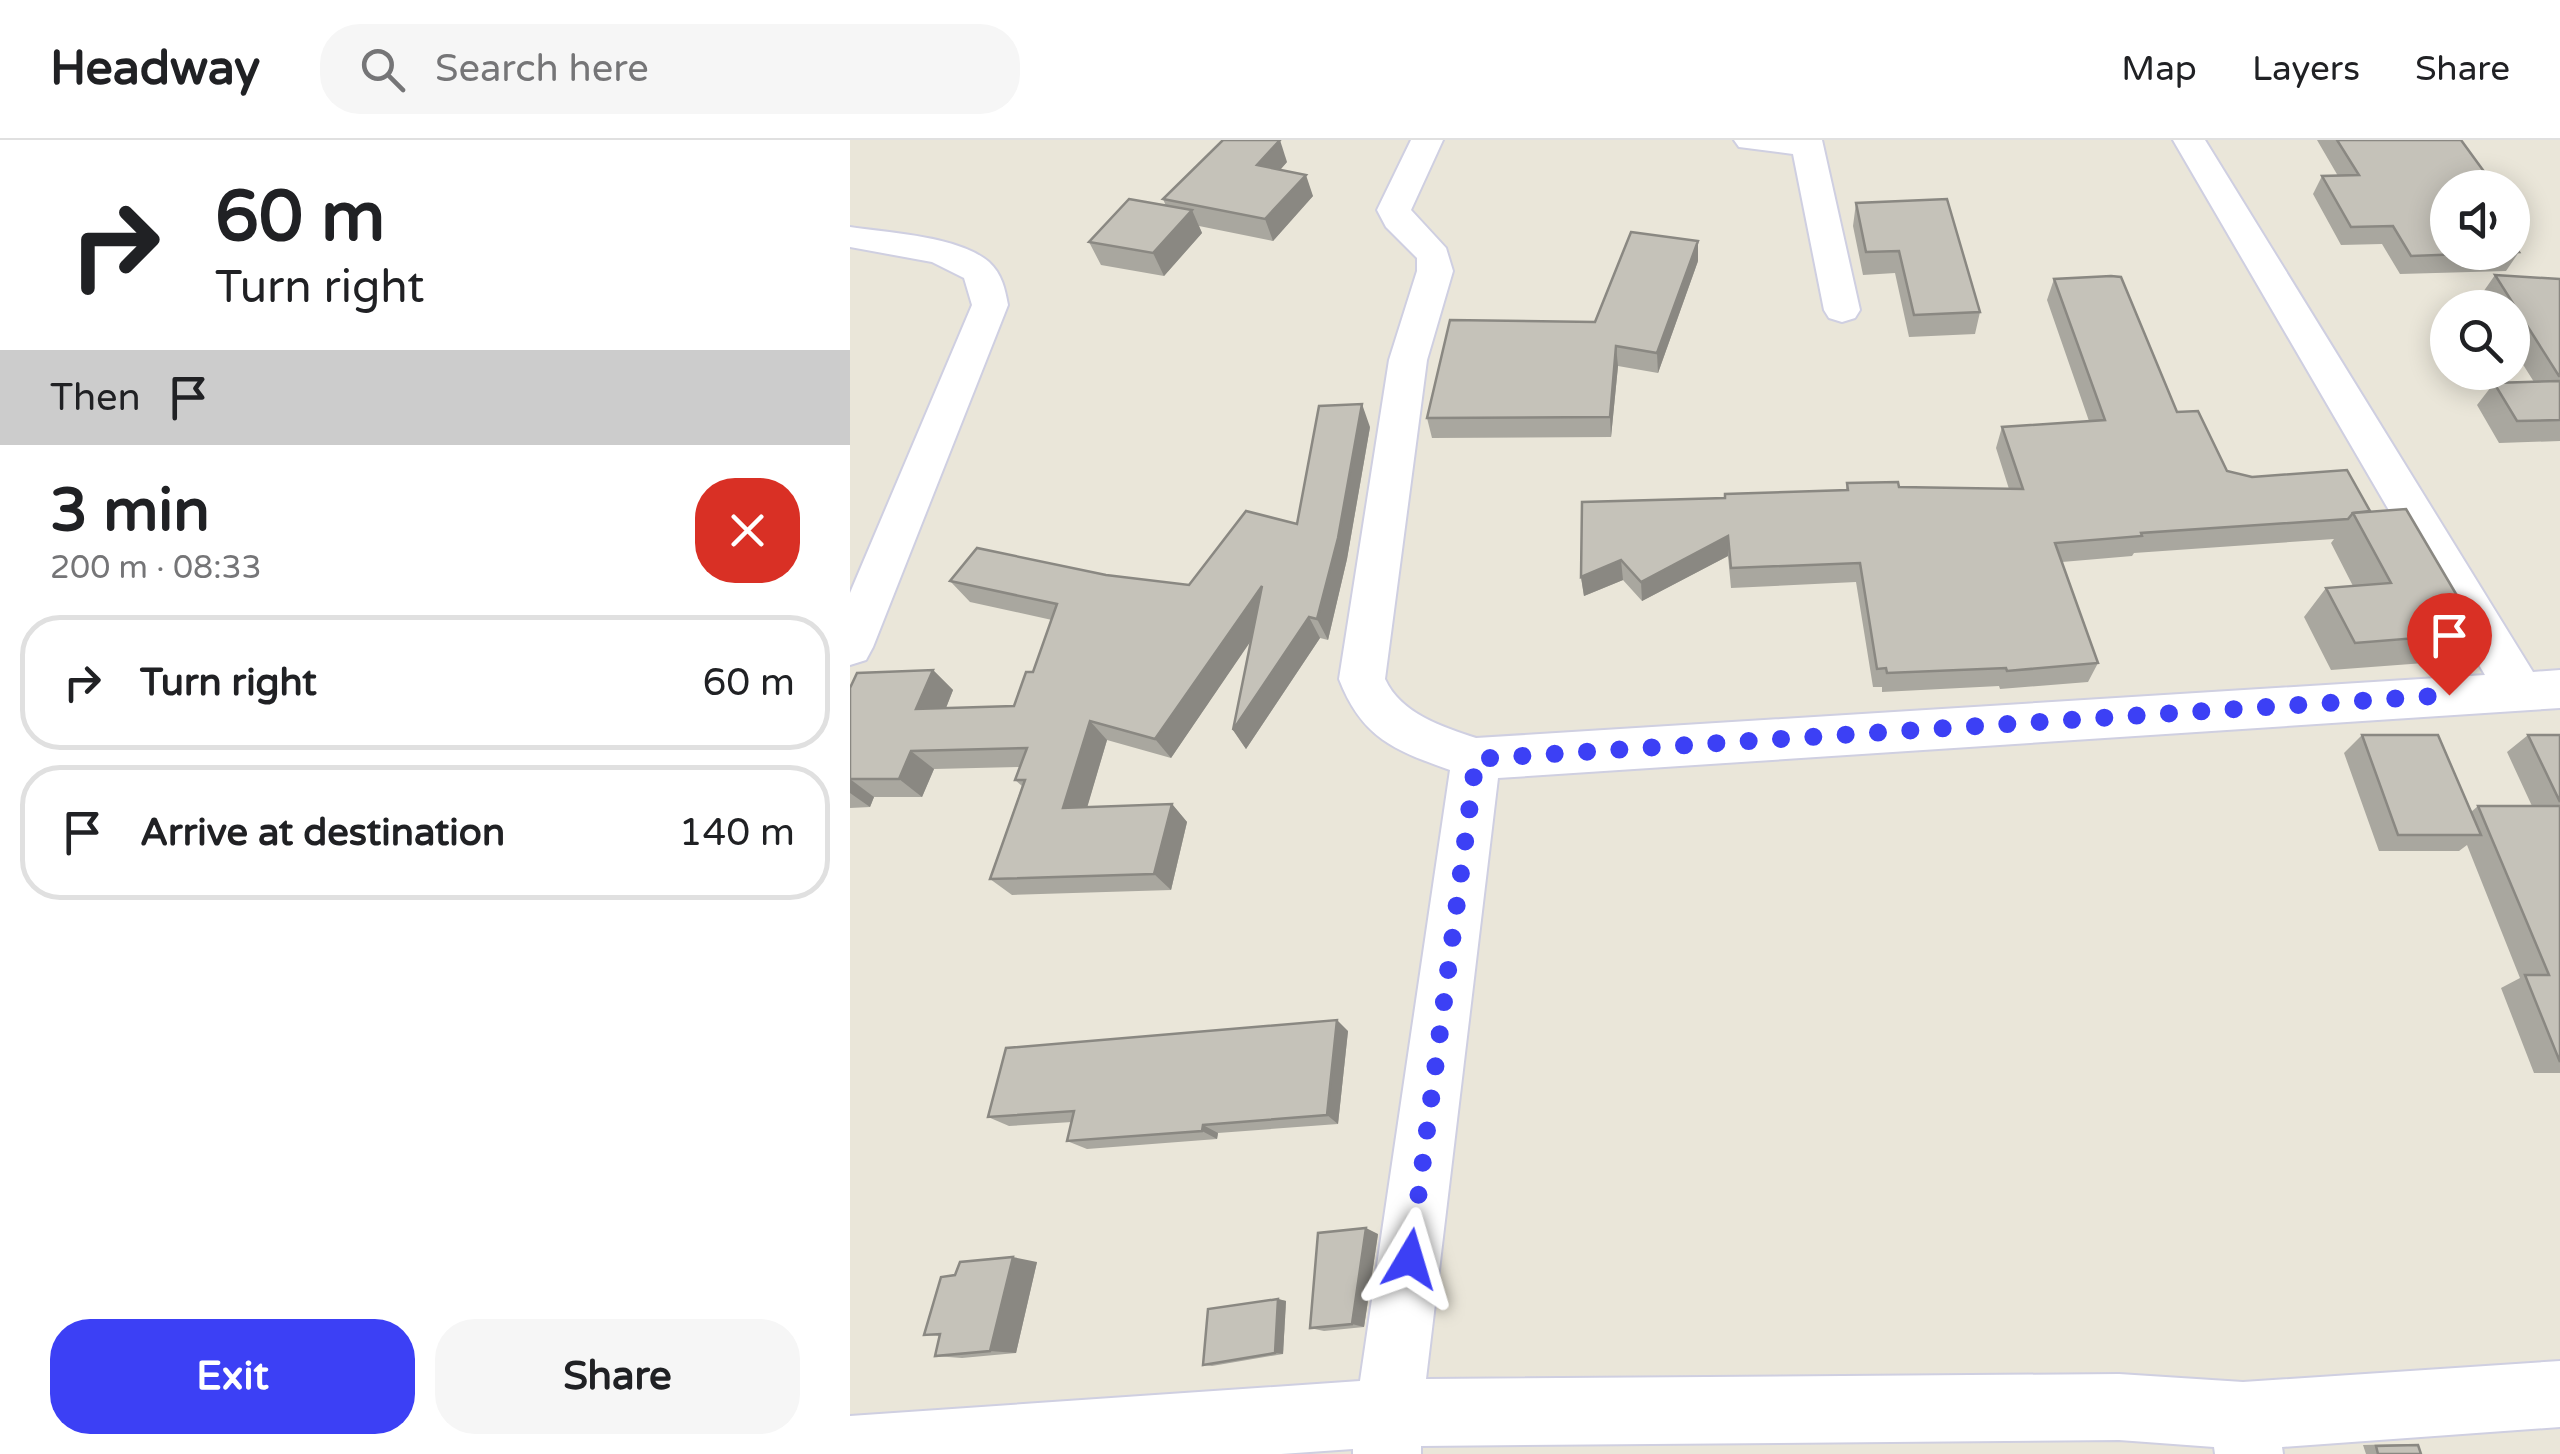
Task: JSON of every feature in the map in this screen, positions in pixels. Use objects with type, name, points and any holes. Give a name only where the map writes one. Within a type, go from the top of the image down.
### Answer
[{"type":"street","points":[[1427,140],[1394,210],[1398,220],[1434,256],[1435,271],[1408,360],[1362,679],[1368,700],[1408,732],[1476,759],[2240,712],[2539,689],[2188,140]]},
{"type":"street","points":[[1750,140],[1806,143],[1842,310]]},
{"type":"street","points":[[850,237],[946,255],[968,264],[985,280],[990,305],[861,587],[850,648]]},
{"type":"street","points":[[1388,1434],[1476,759]]},
{"type":"street","points":[[850,1450],[2119,1407],[2246,1435],[2560,1394]]},
{"type":"building","points":[[1223,140],[1280,140],[1257,165],[1306,175],[1265,219],[1163,199]]},
{"type":"building","points":[[2337,140],[2461,140],[2483,170],[2430,170],[2430,255],[2411,256],[2393,226],[2351,227],[2322,176],[2359,175]]},
{"type":"building","points":[[1129,199],[1192,210],[1153,253],[1089,242]]},
{"type":"building","points":[[1947,199],[1980,312],[1914,315],[1899,251],[1866,252],[1856,203]]},
{"type":"building","points":[[1631,232],[1698,241],[1657,353],[1616,346],[1610,417],[1427,418],[1450,320],[1595,322]]},
{"type":"building","points":[[2495,275],[2560,279],[2560,376],[2530,330],[2530,290],[2505,290]]},
{"type":"building","points":[[2121,277],[2177,412],[2198,411],[2227,471],[2252,477],[2347,470],[2370,511],[2353,513],[2348,519],[2055,543],[2098,663],[2007,671],[2006,668],[1887,673],[1886,668],[1877,669],[1860,563],[1731,568],[1728,536],[1641,582],[1621,560],[1581,577],[1582,502],[1848,490],[1847,483],[2023,489],[2002,427],[2105,420],[2054,279]]},
{"type":"building","points":[[2560,381],[2560,420],[2517,421],[2498,390],[2530,390],[2530,382]]},
{"type":"building","points":[[1362,404],[1338,538],[1317,619],[1309,617],[1233,730],[1262,586],[1155,739],[1090,721],[1063,808],[1172,804],[1154,874],[990,879],[1025,780],[1015,780],[1027,748],[911,751],[899,779],[850,779],[850,688],[857,673],[933,670],[916,709],[1014,706],[1026,672],[1033,672],[1057,604],[950,581],[977,548],[1106,575],[1189,585],[1246,511],[1297,524],[1319,406]]},
{"type":"building","points":[[2406,509],[2479,633],[2355,643],[2326,588],[2391,583],[2353,513]]},
{"type":"building","points":[[2362,735],[2438,735],[2481,835],[2398,835]]},
{"type":"building","points":[[2528,735],[2560,735],[2560,802]]},
{"type":"building","points":[[2478,806],[2560,806],[2560,1062],[2525,975],[2549,975]]},
{"type":"building","points":[[1337,1020],[1327,1115],[1203,1125],[1202,1131],[1067,1141],[1074,1111],[988,1117],[1006,1048]]},
{"type":"building","points":[[1366,1228],[1352,1324],[1310,1328],[1318,1233]]},
{"type":"building","points":[[1013,1257],[990,1351],[935,1356],[940,1334],[924,1335],[941,1277],[955,1275],[960,1262]]},
{"type":"building","points":[[1278,1299],[1275,1353],[1203,1365],[1208,1309]]},
{"type":"building","points":[[2418,1445],[2421,1454],[2378,1454],[2376,1446]]},
{"type":"route","points":[[1410,1259],[1476,759],[2240,712],[2449,695]]}]
